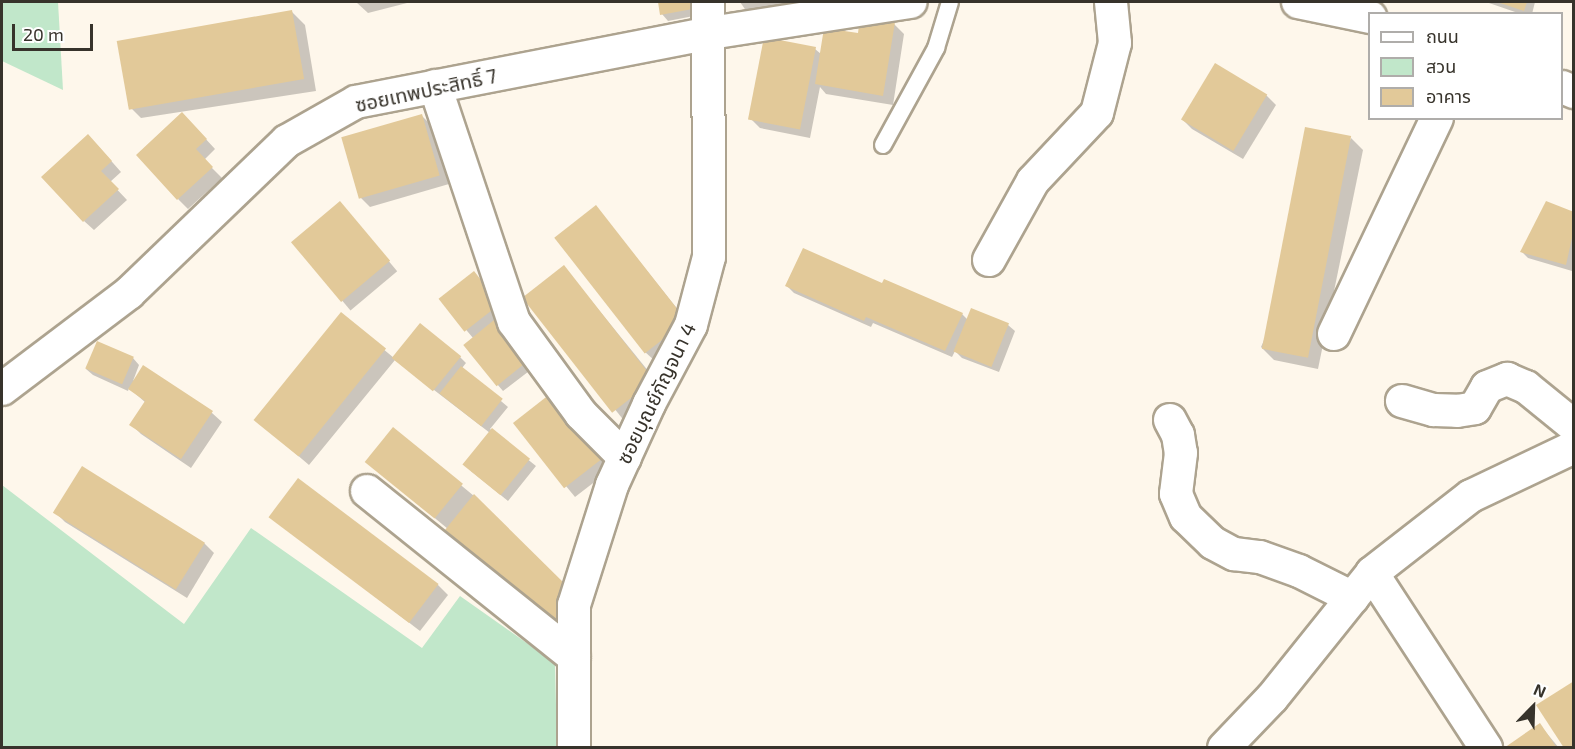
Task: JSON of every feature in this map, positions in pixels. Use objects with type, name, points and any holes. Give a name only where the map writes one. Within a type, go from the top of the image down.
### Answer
[{"type":"street","name":"ซอยบุณย์กัญจนา 4","points":[[574,747],[574,605],[612,485],[691,325],[709,257],[710,33],[708,2]]},
{"type":"street","name":"ซอยเทพประสิทธิ์ 7","points":[[2,389],[129,293],[287,141],[356,102],[710,33],[825,8],[911,2]]},
{"type":"street","points":[[989,261],[1033,181],[1097,113],[1115,43],[1112,2]]},
{"type":"street","points":[[1298,2],[1368,17]]},
{"type":"street","points":[[435,86],[514,322],[581,414],[625,458]]},
{"type":"street","points":[[1334,334],[1436,120]]},
{"type":"street","points":[[1402,401],[1434,410],[1457,411],[1475,408],[1486,387],[1507,379],[1526,387],[1574,426]]},
{"type":"street","points":[[1170,420],[1178,435],[1181,453],[1176,494],[1186,517],[1193,524],[1213,543],[1234,554],[1260,557],[1290,567],[1353,598]]},
{"type":"street","points":[[1224,747],[1272,698],[1372,573],[1471,496],[1574,447]]},
{"type":"street","points":[[367,491],[574,657]]},
{"type":"street","points":[[1372,573],[1486,747]]},
{"type":"lane","points":[[883,145],[936,48],[950,2]]},
{"type":"green space","points":[[2,2],[58,2],[63,90],[2,61]]},
{"type":"green space","points":[[2,485],[184,624],[251,528],[422,648],[460,596],[555,663],[557,747],[2,747]]},
{"type":"building","points":[[658,2],[697,2],[698,8],[660,15]]},
{"type":"building","points":[[1497,2],[1527,2],[1524,11]]},
{"type":"building","points":[[292,10],[304,79],[129,110],[117,41]]},
{"type":"building","points":[[860,17],[895,22],[883,96],[815,84],[824,28],[858,33]]},
{"type":"building","points":[[764,37],[816,47],[800,130],[748,119]]},
{"type":"building","points":[[1215,63],[1267,94],[1233,151],[1181,120]]},
{"type":"building","points":[[182,112],[207,139],[196,149],[213,167],[177,200],[136,155]]},
{"type":"building","points":[[422,114],[440,176],[359,199],[341,137]]},
{"type":"building","points":[[1305,127],[1351,136],[1308,358],[1262,349]]},
{"type":"building","points":[[88,134],[112,161],[101,171],[119,189],[83,222],[41,177]]},
{"type":"building","points":[[340,201],[390,261],[341,302],[291,242]]},
{"type":"building","points":[[1546,201],[1574,212],[1574,229],[1566,265],[1520,252]]},
{"type":"building","points":[[596,205],[687,321],[645,353],[554,238]]},
{"type":"building","points":[[803,248],[882,283],[884,279],[963,313],[945,351],[866,317],[864,321],[785,286]]},
{"type":"building","points":[[564,265],[654,380],[612,413],[522,298]]},
{"type":"building","points":[[474,271],[500,304],[464,332],[439,299]]},
{"type":"building","points":[[971,308],[1009,323],[991,367],[953,352]]},
{"type":"building","points":[[341,312],[386,349],[299,457],[254,420]]},
{"type":"building","points":[[499,316],[532,357],[497,386],[463,345]]},
{"type":"building","points":[[420,323],[461,356],[433,391],[392,358]]},
{"type":"building","points":[[97,341],[134,357],[122,384],[85,369]]},
{"type":"building","points":[[143,365],[213,411],[181,459],[129,425],[145,401],[128,389]]},
{"type":"building","points":[[461,366],[503,399],[481,426],[439,394]]},
{"type":"building","points":[[550,394],[601,459],[564,488],[513,423]]},
{"type":"building","points":[[393,427],[463,484],[435,519],[365,462]]},
{"type":"building","points":[[492,428],[530,459],[501,495],[462,465]]},
{"type":"building","points":[[82,466],[205,543],[176,589],[53,513]]},
{"type":"building","points":[[298,478],[439,584],[409,623],[269,517]]},
{"type":"building","points":[[474,494],[568,587],[561,624],[445,530]]},
{"type":"building","points":[[1574,681],[1574,747],[1564,748],[1536,705]]},
{"type":"building","points":[[1540,723],[1557,748],[1504,748]]}]
